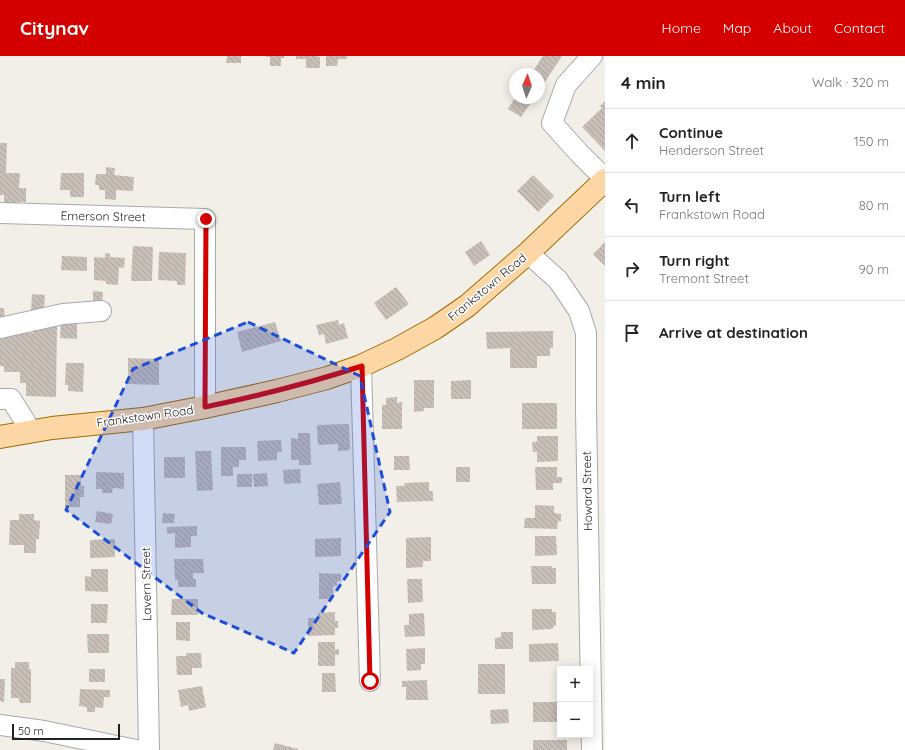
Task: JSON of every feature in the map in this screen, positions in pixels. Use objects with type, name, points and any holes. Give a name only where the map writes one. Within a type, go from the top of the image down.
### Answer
[{"type":"main road","name":"Frankstown Road","points":[[0,437],[52,428],[143,419],[205,407],[327,378],[362,366],[435,328],[467,306],[528,253],[605,179]]},
{"type":"street","points":[[592,56],[566,85],[552,123],[605,179]]},
{"type":"street","name":"Emerson Street","points":[[0,213],[206,219],[205,407]]},
{"type":"street","name":"Howard Street","points":[[528,253],[558,280],[579,311],[586,333],[586,426],[592,750]]},
{"type":"street","points":[[0,328],[63,314],[101,311]]},
{"type":"street","points":[[362,366],[370,681]]},
{"type":"street","points":[[0,399],[11,399],[31,431]]},
{"type":"street","name":"Lavern Street","points":[[143,419],[149,750]]},
{"type":"street","points":[[0,725],[136,750]]},
{"type":"highlighted area","points":[[248,322],[360,376],[390,512],[294,653],[202,613],[66,510],[133,369]]},
{"type":"building","points":[[227,56],[241,56],[241,63],[226,63]]},
{"type":"building","points":[[266,56],[284,56],[284,58],[281,58],[281,66],[270,66],[270,57]]},
{"type":"building","points":[[296,56],[320,57],[320,68],[306,68],[306,59],[296,59]]},
{"type":"building","points":[[326,56],[347,56],[347,59],[338,59],[337,66],[326,66]]},
{"type":"building","points":[[543,56],[562,56],[545,82],[545,68],[535,68]]},
{"type":"building","points":[[605,101],[605,151],[582,127],[602,108],[600,106]]},
{"type":"building","points":[[511,104],[530,104],[521,117],[508,109]]},
{"type":"building","points":[[0,143],[7,143],[6,173],[20,173],[19,188],[26,188],[26,202],[4,203],[4,195],[0,195]]},
{"type":"building","points":[[106,167],[115,168],[114,175],[134,177],[133,191],[116,190],[116,200],[105,199],[105,190],[99,190],[99,185],[95,185],[96,174],[106,174]]},
{"type":"building","points":[[61,173],[84,173],[84,197],[70,197],[70,190],[60,190]]},
{"type":"building","points":[[533,175],[554,196],[538,212],[517,191]]},
{"type":"building","points":[[481,241],[490,255],[474,266],[465,252]]},
{"type":"building","points":[[605,242],[605,266],[593,254]]},
{"type":"building","points":[[133,246],[153,247],[152,281],[131,281]]},
{"type":"building","points":[[159,252],[186,253],[185,285],[177,285],[177,281],[158,280]]},
{"type":"building","points":[[105,253],[110,254],[110,257],[125,258],[124,268],[119,267],[118,285],[106,284],[106,281],[94,280],[94,257],[105,258]]},
{"type":"building","points":[[62,256],[87,257],[87,271],[61,270]]},
{"type":"building","points":[[396,287],[409,304],[386,320],[374,303]]},
{"type":"building","points":[[93,291],[103,292],[102,306],[93,306]]},
{"type":"building","points":[[32,294],[45,295],[44,310],[31,310]]},
{"type":"building","points":[[0,308],[4,308],[5,321],[0,321]]},
{"type":"building","points":[[338,320],[339,325],[344,323],[348,338],[326,344],[324,334],[319,335],[316,325]]},
{"type":"building","points":[[61,322],[77,322],[77,339],[60,338]]},
{"type":"building","points":[[275,322],[281,341],[242,352],[237,332]]},
{"type":"building","points":[[33,326],[57,327],[56,397],[26,396],[26,383],[20,383],[20,372],[4,372],[4,366],[0,366],[0,339],[4,339],[4,332],[33,333]]},
{"type":"building","points":[[553,331],[553,348],[550,348],[550,356],[537,356],[537,368],[510,368],[510,348],[487,349],[486,332]]},
{"type":"building","points":[[128,358],[159,359],[159,385],[128,384]]},
{"type":"building","points":[[66,363],[84,363],[83,392],[68,391],[68,385],[65,385]]},
{"type":"building","points":[[414,380],[434,380],[434,408],[424,408],[424,411],[414,412]]},
{"type":"building","points":[[471,380],[471,399],[451,399],[451,381]]},
{"type":"building","points":[[397,397],[397,403],[402,402],[402,429],[382,429],[382,405],[386,405],[386,398]]},
{"type":"building","points":[[522,403],[557,403],[557,429],[522,429]]},
{"type":"building","points":[[349,424],[350,450],[338,451],[338,444],[318,445],[317,425]]},
{"type":"building","points":[[298,433],[310,433],[311,465],[299,465],[299,460],[291,460],[291,438],[298,439]]},
{"type":"building","points":[[537,436],[558,436],[558,461],[537,462],[537,452],[533,452],[532,442],[537,442]]},
{"type":"building","points":[[281,440],[282,452],[277,452],[277,460],[258,461],[257,441]]},
{"type":"building","points":[[221,447],[246,447],[246,460],[239,460],[239,467],[233,467],[233,476],[221,476]]},
{"type":"building","points":[[195,451],[211,451],[213,490],[197,491]]},
{"type":"building","points":[[394,456],[409,456],[410,470],[394,470]]},
{"type":"building","points":[[164,457],[185,457],[185,478],[164,478]]},
{"type":"building","points":[[456,467],[470,467],[470,482],[456,482]]},
{"type":"building","points":[[535,467],[557,467],[557,477],[562,477],[562,483],[553,483],[553,490],[536,490]]},
{"type":"building","points":[[300,469],[301,483],[284,484],[283,470]]},
{"type":"building","points":[[96,472],[124,473],[124,489],[113,488],[112,493],[102,493],[102,489],[96,489]]},
{"type":"building","points":[[267,473],[268,486],[254,487],[253,474]]},
{"type":"building","points":[[237,474],[252,474],[252,487],[237,487]]},
{"type":"building","points":[[65,475],[81,475],[81,486],[84,486],[84,497],[80,497],[80,507],[65,507]]},
{"type":"building","points":[[340,482],[342,504],[319,505],[317,484]]},
{"type":"building","points":[[429,482],[429,491],[433,491],[433,501],[397,502],[396,486],[405,486],[404,483]]},
{"type":"building","points":[[535,505],[554,506],[554,513],[561,514],[561,521],[558,521],[557,529],[524,528],[525,518],[535,518]]},
{"type":"building","points":[[97,511],[113,514],[111,524],[95,522]]},
{"type":"building","points":[[163,513],[175,514],[174,523],[162,523]]},
{"type":"building","points":[[19,514],[34,514],[34,520],[40,521],[39,539],[36,539],[36,553],[24,553],[24,545],[9,545],[10,520],[19,520]]},
{"type":"building","points":[[197,526],[197,536],[191,536],[191,547],[175,548],[175,533],[167,534],[167,527]]},
{"type":"building","points":[[535,536],[556,536],[557,555],[535,556]]},
{"type":"building","points":[[431,537],[431,561],[423,561],[423,567],[406,568],[406,538]]},
{"type":"building","points":[[341,538],[341,556],[315,557],[315,539]]},
{"type":"building","points":[[115,539],[115,557],[90,558],[90,540]]},
{"type":"building","points":[[174,559],[203,559],[204,573],[193,573],[193,579],[196,579],[196,587],[178,587],[178,580],[175,580]]},
{"type":"building","points":[[531,566],[552,566],[552,568],[556,568],[556,584],[532,584]]},
{"type":"building","points":[[91,569],[108,569],[108,592],[85,591],[85,576],[91,577]]},
{"type":"building","points":[[319,573],[341,574],[341,581],[337,581],[337,586],[333,586],[333,599],[319,599]]},
{"type":"building","points":[[407,579],[422,579],[423,602],[408,603]]},
{"type":"building","points":[[172,599],[198,599],[198,615],[171,615]]},
{"type":"building","points":[[91,604],[108,604],[107,623],[91,623]]},
{"type":"building","points":[[532,609],[552,609],[552,612],[556,612],[556,626],[553,626],[553,629],[532,630]]},
{"type":"building","points":[[335,612],[335,621],[338,621],[338,628],[335,628],[335,635],[308,636],[308,618],[318,618],[318,613]]},
{"type":"building","points":[[424,613],[425,636],[405,637],[404,625],[409,625],[409,614]]},
{"type":"building","points":[[176,622],[190,622],[190,641],[176,640]]},
{"type":"building","points":[[501,632],[513,632],[513,649],[495,649],[495,638],[501,637]]},
{"type":"building","points":[[87,634],[109,634],[109,653],[88,653]]},
{"type":"building","points":[[318,642],[335,642],[335,650],[339,649],[339,655],[335,655],[335,666],[318,666]]},
{"type":"building","points":[[558,643],[559,661],[529,662],[529,644]]},
{"type":"building","points":[[425,648],[425,664],[421,664],[421,670],[407,671],[406,649]]},
{"type":"building","points":[[186,653],[201,653],[202,668],[192,668],[192,675],[177,675],[176,656],[186,656]]},
{"type":"building","points":[[15,662],[29,662],[29,669],[31,669],[31,703],[20,703],[19,698],[11,698],[11,668],[15,668]]},
{"type":"building","points":[[478,664],[505,664],[505,694],[478,694]]},
{"type":"building","points":[[89,669],[105,669],[105,682],[89,682]]},
{"type":"building","points":[[322,673],[335,673],[336,692],[322,692]]},
{"type":"building","points":[[0,679],[5,679],[4,702],[0,701]]},
{"type":"building","points":[[427,680],[428,700],[406,700],[406,687],[402,687],[402,681]]},
{"type":"building","points":[[202,686],[206,707],[189,711],[188,705],[181,707],[178,690]]},
{"type":"building","points":[[80,689],[110,690],[110,697],[104,697],[103,708],[95,707],[95,712],[87,712],[87,707],[79,706]]},
{"type":"building","points":[[533,702],[557,702],[557,722],[533,722]]},
{"type":"building","points":[[508,709],[509,723],[491,724],[490,710]]},
{"type":"building","points":[[533,740],[567,740],[567,750],[533,750]]},
{"type":"building","points":[[275,743],[298,749],[298,750],[273,750]]},
{"type":"route","points":[[206,219],[205,407],[327,378],[362,366],[370,681]]}]
